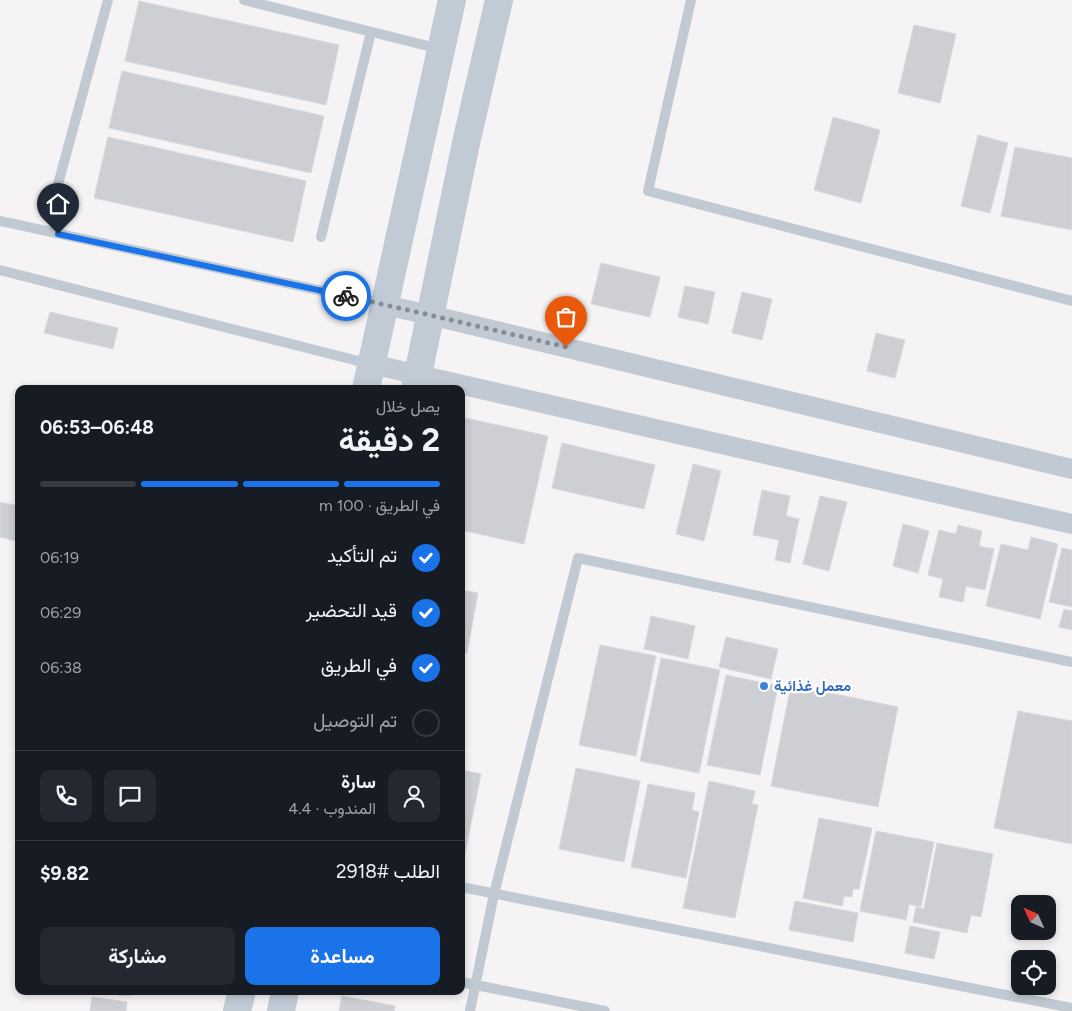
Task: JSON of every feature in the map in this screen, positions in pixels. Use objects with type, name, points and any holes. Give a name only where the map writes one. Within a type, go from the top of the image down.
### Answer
[{"type":"street","points":[[434,385],[368,376],[452,0]]},
{"type":"street","points":[[416,381],[466,143],[499,0]]},
{"type":"street","points":[[384,305],[1072,469]]},
{"type":"street","points":[[465,392],[1072,524]]},
{"type":"street","points":[[238,1011],[241,995]]},
{"type":"street","points":[[281,1011],[284,995]]},
{"type":"lane","points":[[57,188],[108,0]]},
{"type":"lane","points":[[244,0],[441,49]]},
{"type":"lane","points":[[691,0],[648,191],[1072,301]]},
{"type":"lane","points":[[321,237],[371,32]]},
{"type":"lane","points":[[0,221],[384,305]]},
{"type":"lane","points":[[0,270],[368,376]]},
{"type":"lane","points":[[470,1011],[494,894],[578,558],[1072,662]]},
{"type":"lane","points":[[465,888],[1072,1008]]},
{"type":"lane","points":[[465,983],[605,1011]]},
{"type":"building","points":[[139,1],[339,45],[326,105],[125,61]]},
{"type":"building","points":[[914,25],[956,34],[940,103],[898,93]]},
{"type":"building","points":[[122,71],[324,116],[311,173],[109,128]]},
{"type":"building","points":[[833,117],[880,130],[861,203],[814,190]]},
{"type":"building","points":[[978,135],[1008,143],[990,213],[961,206]]},
{"type":"building","points":[[108,137],[306,181],[293,242],[94,198]]},
{"type":"building","points":[[1015,147],[1072,158],[1072,230],[1001,216]]},
{"type":"building","points":[[601,263],[660,277],[650,317],[591,304]]},
{"type":"building","points":[[685,286],[715,292],[708,324],[678,317]]},
{"type":"building","points":[[742,292],[772,299],[762,340],[732,333]]},
{"type":"building","points":[[50,312],[118,328],[113,349],[44,333]]},
{"type":"building","points":[[876,333],[905,340],[895,378],[867,371]]},
{"type":"building","points":[[465,418],[548,436],[524,544],[465,531]]},
{"type":"building","points":[[562,443],[655,465],[644,509],[552,488]]},
{"type":"building","points":[[693,464],[721,471],[704,541],[676,534]]},
{"type":"building","points":[[762,490],[790,496],[786,516],[799,519],[790,563],[775,560],[779,540],[753,535]]},
{"type":"building","points":[[820,496],[847,502],[829,571],[803,564]]},
{"type":"building","points":[[0,502],[15,505],[15,541],[0,537]]},
{"type":"building","points":[[903,524],[929,531],[918,573],[893,566]]},
{"type":"building","points":[[958,525],[982,531],[979,546],[994,549],[985,590],[966,586],[963,602],[939,597],[943,579],[928,575],[939,530],[956,534]]},
{"type":"building","points":[[1031,537],[1058,544],[1040,619],[986,606],[1001,544],[1028,550]]},
{"type":"building","points":[[1062,548],[1072,550],[1072,607],[1049,602]]},
{"type":"building","points":[[465,591],[478,593],[467,653],[465,653]]},
{"type":"building","points":[[1064,609],[1072,611],[1072,630],[1059,627]]},
{"type":"building","points":[[651,616],[695,626],[688,659],[644,649]]},
{"type":"building","points":[[726,637],[778,649],[771,679],[719,667]]},
{"type":"building","points":[[600,645],[656,656],[636,756],[579,745]]},
{"type":"building","points":[[661,658],[720,670],[699,773],[640,761]]},
{"type":"building","points":[[726,675],[778,686],[760,775],[707,765]]},
{"type":"building","points":[[791,685],[898,707],[878,807],[771,786]]},
{"type":"building","points":[[1018,711],[1072,721],[1072,844],[994,828]]},
{"type":"building","points":[[576,768],[640,781],[624,862],[559,849]]},
{"type":"building","points":[[465,771],[481,774],[465,853]]},
{"type":"building","points":[[709,781],[755,791],[752,804],[758,805],[735,918],[683,908]]},
{"type":"building","points":[[648,784],[695,793],[692,810],[699,812],[686,878],[631,867]]},
{"type":"building","points":[[819,818],[872,828],[859,889],[853,889],[852,897],[844,896],[842,906],[803,898]]},
{"type":"building","points":[[876,831],[934,842],[921,907],[909,904],[906,920],[860,911]]},
{"type":"building","points":[[937,843],[993,854],[981,917],[971,915],[967,933],[913,922],[916,907],[924,909]]},
{"type":"building","points":[[795,901],[858,913],[853,942],[789,930]]},
{"type":"building","points":[[910,926],[940,932],[934,959],[905,953]]},
{"type":"building","points":[[342,996],[395,1006],[394,1011],[339,1011]]},
{"type":"building","points":[[92,997],[127,1002],[126,1011],[90,1011]]},
{"type":"way so far","points":[[346,296],[566,347]]},
{"type":"place","name":"معمل غذائية","points":[[764,686]]},
{"type":"route","points":[[58,234],[346,296]]}]
